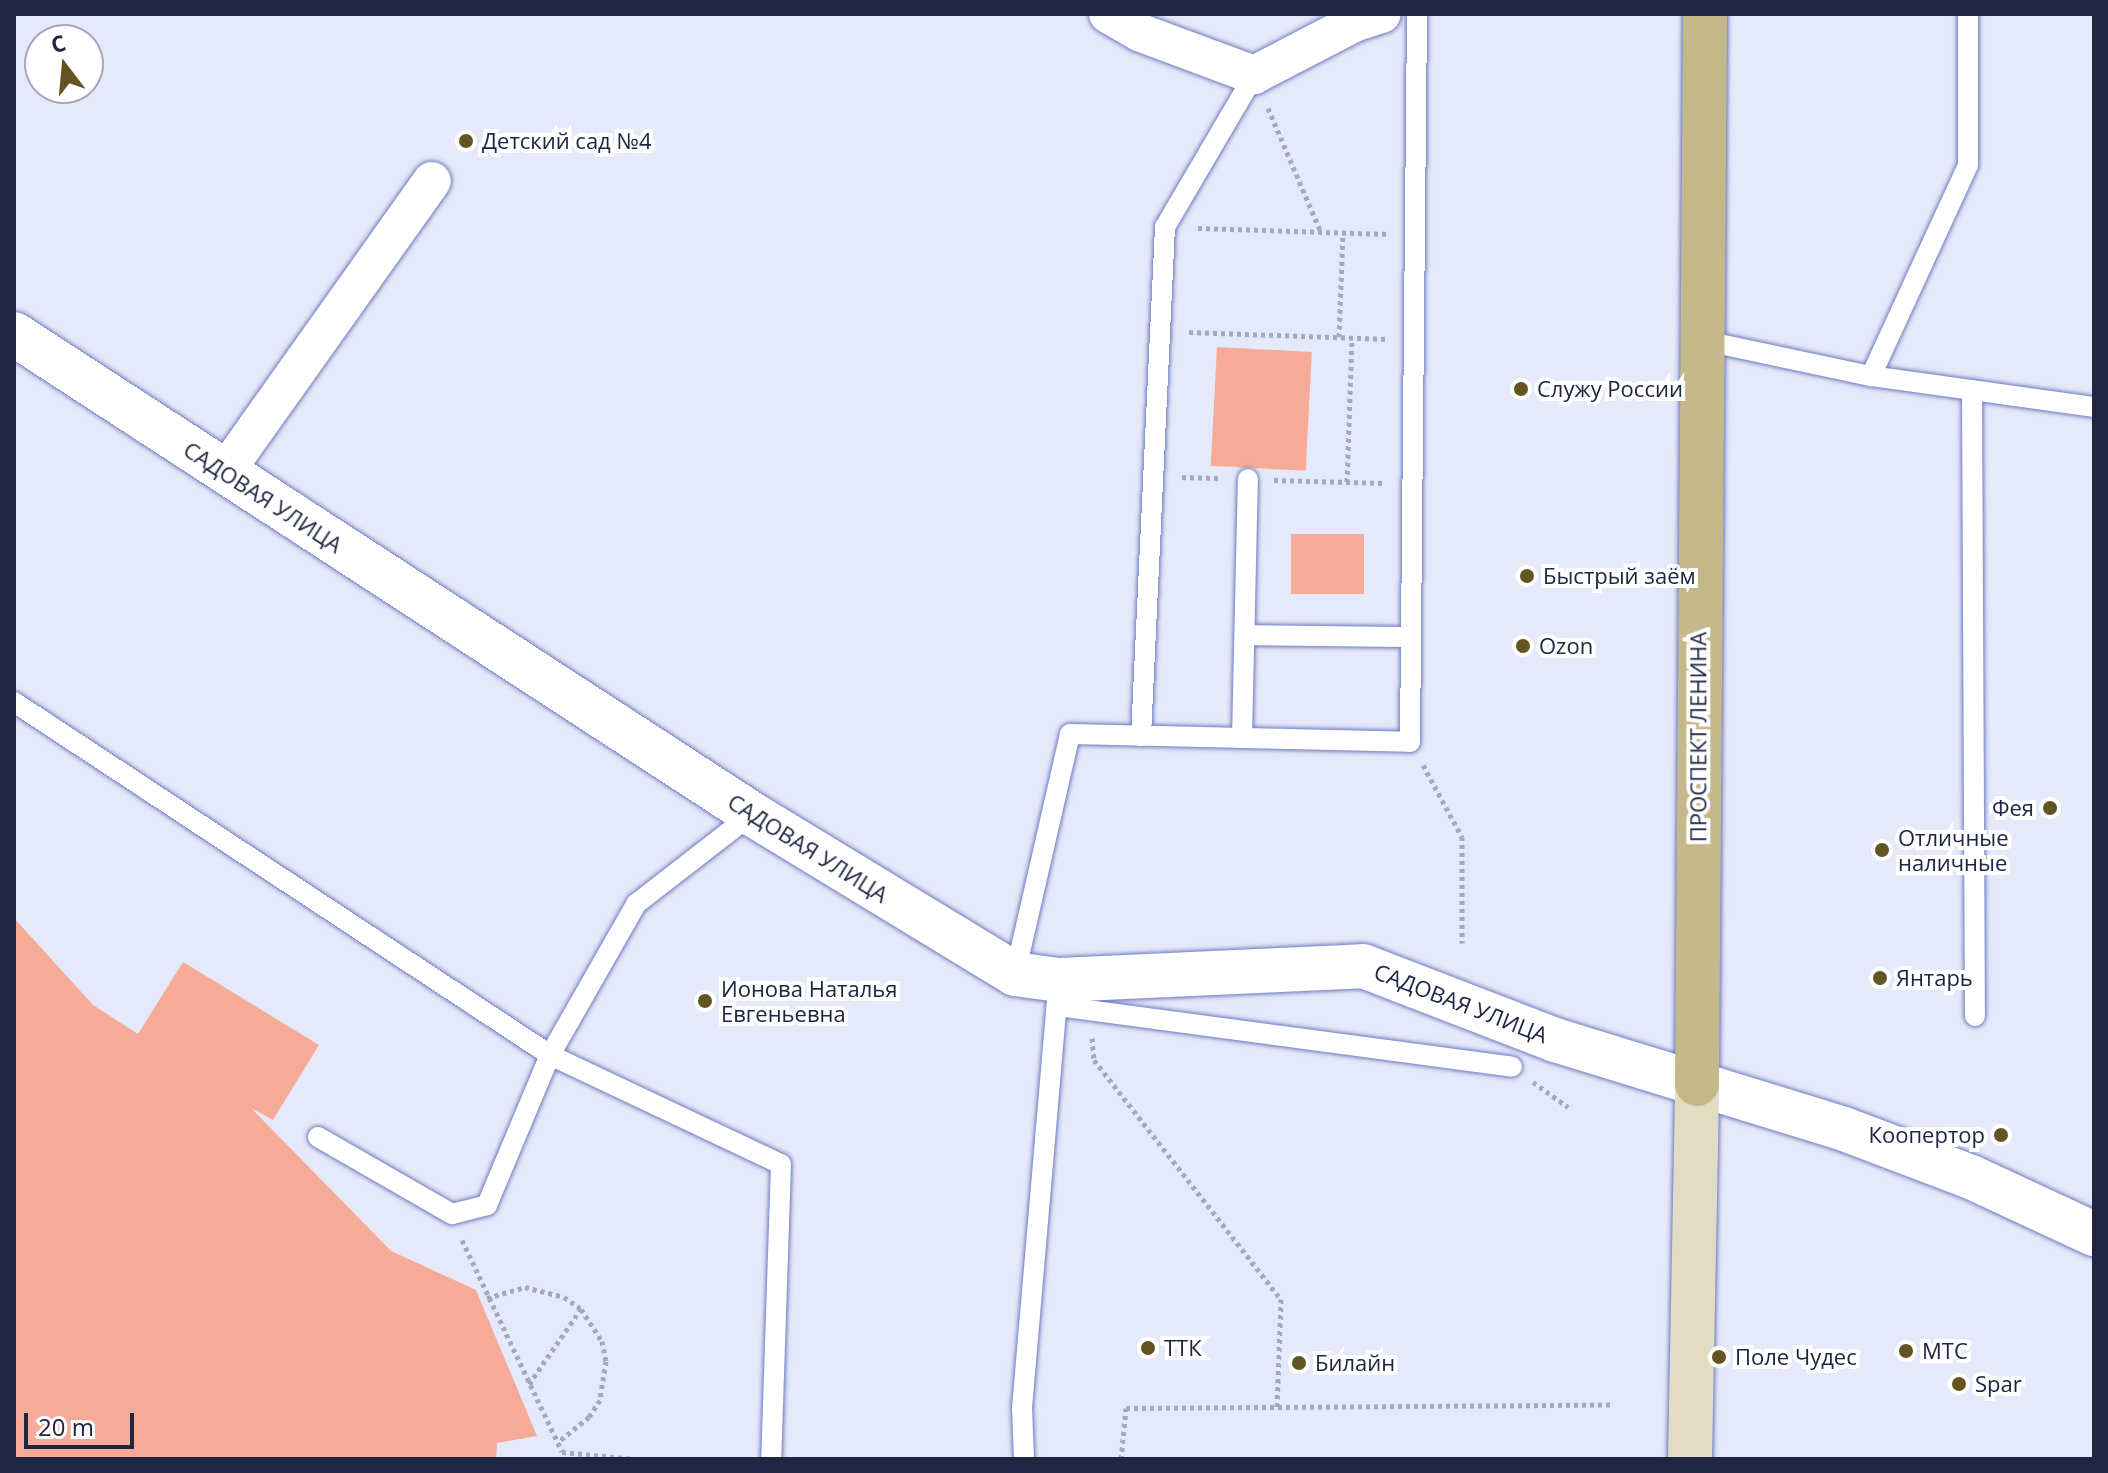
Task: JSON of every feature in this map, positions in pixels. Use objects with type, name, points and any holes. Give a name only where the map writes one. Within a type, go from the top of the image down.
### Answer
[{"type":"main road","name":"ПРОСПЕКТ ЛЕНИНА","points":[[1690,1459],[1697,1084],[1705,14]]},
{"type":"street","points":[[1108,14],[1148,24],[1254,75],[1354,23],[1382,14]]},
{"type":"street","points":[[225,472],[432,181]]},
{"type":"street","name":"САДОВАЯ УЛИЦА","points":[[14,334],[752,814],[1015,974],[1058,993],[1363,966],[1555,1040],[1844,1129],[1957,1172],[2094,1234]]},
{"type":"lane","points":[[1015,974],[1070,734],[1410,742],[1417,14]]},
{"type":"lane","points":[[1871,376],[1968,165],[1968,14]]},
{"type":"lane","points":[[1141,736],[1165,227],[1254,75]]},
{"type":"lane","points":[[1701,340],[1871,376],[2094,407]]},
{"type":"lane","points":[[1972,390],[1975,1016]]},
{"type":"lane","points":[[1242,738],[1248,479]]},
{"type":"lane","points":[[1245,635],[1411,637]]},
{"type":"lane","points":[[14,702],[550,1055],[781,1164],[771,1459]]},
{"type":"lane","points":[[318,1137],[452,1214],[487,1205],[550,1055],[636,904],[752,814]]},
{"type":"lane","points":[[1024,1459],[1022,1408],[1058,993],[1512,1067]]},
{"type":"path","points":[[1254,75],[1321,232]]},
{"type":"path","points":[[1165,227],[1415,235]]},
{"type":"path","points":[[1339,337],[1343,233]]},
{"type":"path","points":[[1160,331],[1414,340]]},
{"type":"path","points":[[1347,482],[1352,338]]},
{"type":"path","points":[[1153,476],[1413,484]]},
{"type":"path","points":[[1410,742],[1462,837],[1462,943]]},
{"type":"path","points":[[1091,1031],[1094,1060],[1281,1299],[1277,1407]]},
{"type":"path","points":[[452,1214],[487,1298],[562,1452],[635,1459]]},
{"type":"path","points":[[487,1298],[525,1287],[564,1297],[581,1309],[602,1341],[605,1381],[589,1417],[558,1442]]},
{"type":"path","points":[[529,1384],[581,1309]]},
{"type":"path","points":[[1121,1459],[1126,1408],[1610,1405]]},
{"type":"shaded area","points":[[1217,347],[1312,352],[1306,471],[1211,466]]},
{"type":"shaded area","points":[[1291,534],[1364,534],[1364,594],[1291,594]]},
{"type":"shaded area","points":[[14,918],[93,1005],[138,1034],[183,962],[319,1045],[273,1120],[251,1108],[391,1251],[476,1290],[537,1436],[497,1443],[496,1459],[14,1459]]},
{"type":"place","name":"Детский сад №4","points":[[466,141]]},
{"type":"place","name":"Служу России","points":[[1521,389]]},
{"type":"place","name":"Быстрый заём","points":[[1527,576]]},
{"type":"place","name":"Ozon","points":[[1523,646]]},
{"type":"place","name":"Фея","points":[[2050,808]]},
{"type":"place","name":"Отличные наличные","points":[[1882,850]]},
{"type":"place","name":"Янтарь","points":[[1880,978]]},
{"type":"place","name":"Ионова Наталья Евгеньевна","points":[[705,1001]]},
{"type":"place","name":"Коопертор","points":[[2001,1135]]},
{"type":"place","name":"ТТК","points":[[1148,1348]]},
{"type":"place","name":"МТС","points":[[1906,1351]]},
{"type":"place","name":"Поле Чудес","points":[[1719,1357]]},
{"type":"place","name":"Билайн","points":[[1299,1363]]},
{"type":"place","name":"Spar","points":[[1959,1384]]}]
